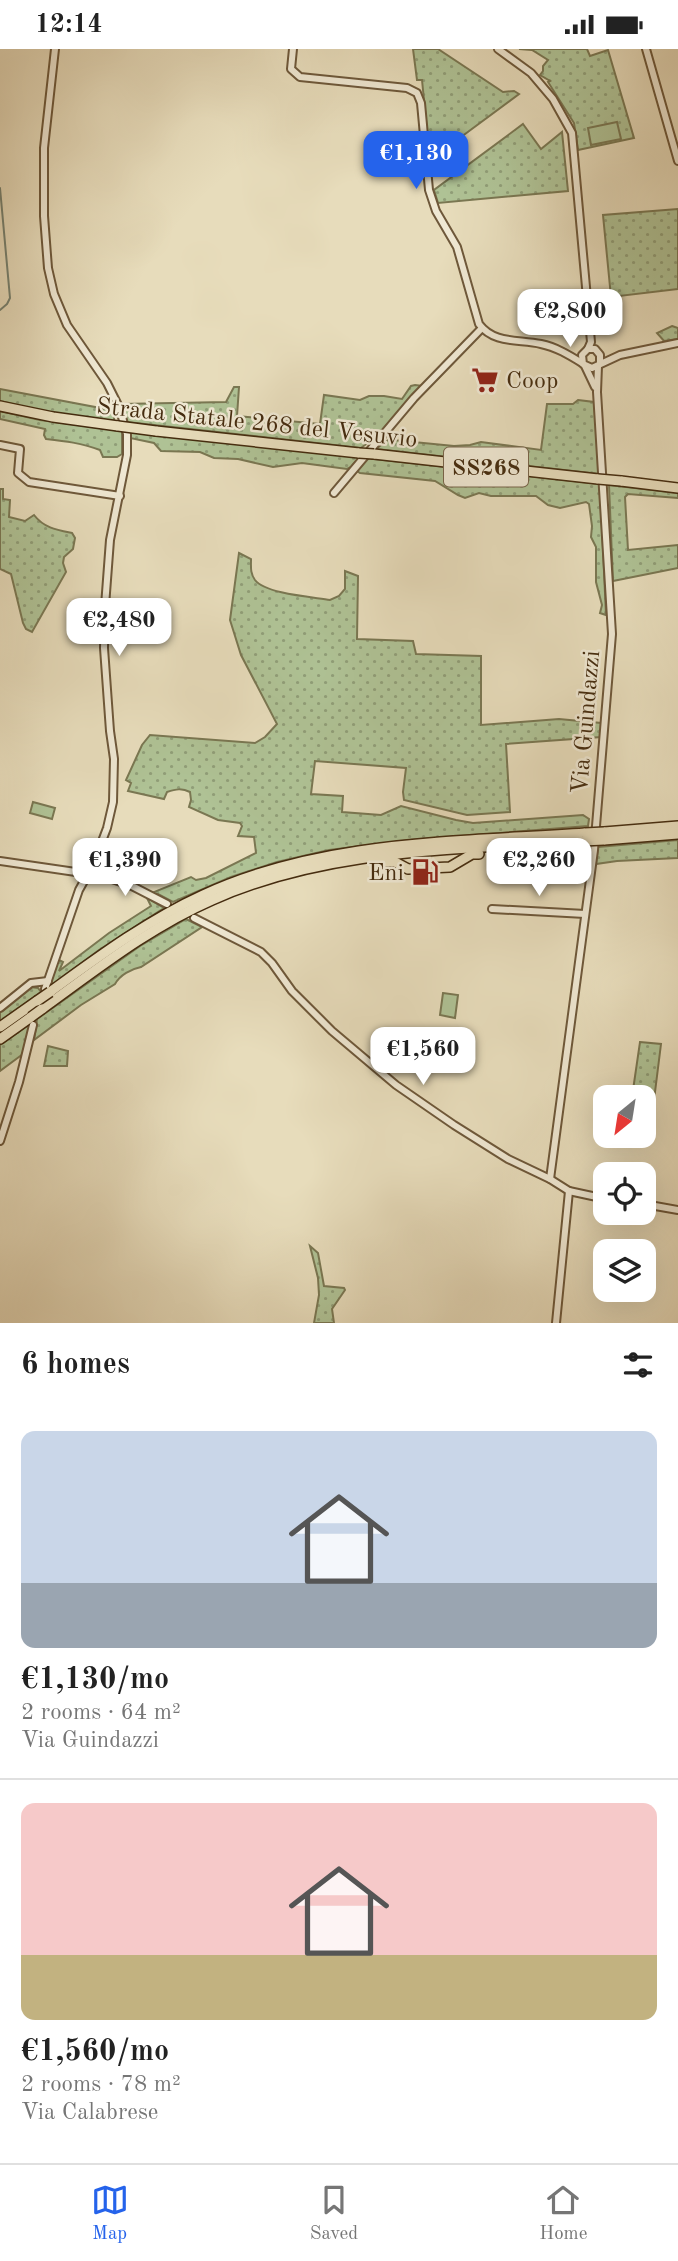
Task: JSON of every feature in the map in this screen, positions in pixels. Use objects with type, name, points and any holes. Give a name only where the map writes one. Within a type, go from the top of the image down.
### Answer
[{"type":"highway","name":"Strada Statale 268 del Vesuvio","points":[[0,406],[63,419],[156,431],[678,488]]},
{"type":"highway","points":[[604,836],[678,826]]},
{"type":"highway","points":[[0,1039],[32,1021],[47,990],[106,952],[181,906],[217,888],[275,868],[323,856],[363,850],[678,834]]},
{"type":"highway","points":[[0,1027],[198,906],[258,882],[318,865],[584,837]]},
{"type":"highway","points":[[318,865],[336,867],[382,861],[395,862],[408,869],[450,867],[472,854],[516,851],[527,845]]},
{"type":"street","points":[[47,990],[79,890],[84,878],[90,873],[107,828],[113,802],[114,759],[104,648],[105,606],[110,540],[127,455],[127,434],[119,407],[107,383],[67,325],[54,294],[48,268],[44,216],[44,148],[55,49]]},
{"type":"street","points":[[293,49],[291,69],[300,77],[407,88],[417,93],[421,103],[429,190],[436,211],[457,247],[479,324],[486,334],[542,344],[564,352],[592,368],[620,355],[678,342]]},
{"type":"street","points":[[498,49],[531,73],[553,99],[572,133],[591,349],[584,364]]},
{"type":"street","points":[[646,49],[678,161]]},
{"type":"street","points":[[334,493],[414,398],[482,328]]},
{"type":"street","points":[[564,352],[591,349],[620,355]]},
{"type":"street","name":"Via Guindazzi","points":[[550,1179],[594,850],[612,634],[597,392],[599,364],[591,349]]},
{"type":"street","name":"Via Guindazzi","points":[[584,364],[597,392]]},
{"type":"street","points":[[0,445],[20,449],[18,473],[29,482],[120,496]]},
{"type":"street","points":[[0,861],[90,873],[122,882],[167,904]]},
{"type":"street","points":[[492,909],[585,914]]},
{"type":"street","points":[[194,918],[261,952],[292,991],[332,1031],[369,1064],[418,1101],[482,1144],[529,1170],[569,1191],[593,1196]]},
{"type":"street","points":[[0,1008],[31,983],[48,981]]},
{"type":"street","points":[[0,1140],[11,1111],[32,1021]]},
{"type":"street","points":[[556,1323],[569,1191]]},
{"type":"street","points":[[656,1207],[678,1210]]},
{"type":"green space","points":[[413,49],[438,49],[503,92],[514,91],[519,94],[430,160],[422,80],[417,80]]},
{"type":"green space","points":[[519,49],[587,49],[590,56],[608,50],[634,138],[578,150],[574,123],[548,82],[550,81],[540,75],[548,60],[532,50]]},
{"type":"green space","points":[[617,122],[621,139],[591,145],[588,128]]},
{"type":"green space","points":[[523,124],[541,149],[562,132],[568,191],[438,203],[434,190]]},
{"type":"green space","points":[[678,209],[678,289],[611,297],[603,215]]},
{"type":"green space","points":[[672,326],[678,328],[678,339],[664,341],[657,333]]},
{"type":"green space","points":[[411,386],[423,386],[375,441],[370,441],[361,448],[127,422],[121,404],[226,402],[234,387],[239,387],[237,416],[320,424],[324,395],[360,400],[369,396],[402,399]]},
{"type":"green space","points":[[0,389],[116,411],[118,416],[114,417],[114,421],[45,412],[0,401]]},
{"type":"green space","points":[[578,400],[594,402],[600,474],[376,449],[388,440],[393,440],[454,446],[481,442],[541,450],[547,404],[573,404]]},
{"type":"green space","points":[[0,411],[40,420],[122,431],[122,454],[117,457],[103,457],[100,450],[46,439],[45,429],[0,419]]},
{"type":"green space","points":[[129,432],[360,457],[347,469],[302,463],[273,467],[238,459],[214,458],[200,452],[161,451],[154,443],[130,438]]},
{"type":"green space","points":[[365,458],[600,484],[606,615],[600,613],[602,605],[596,582],[596,547],[591,537],[589,504],[586,502],[560,508],[548,505],[536,496],[491,496],[479,493],[465,498],[435,481],[360,473],[357,467]]},
{"type":"green space","points":[[609,485],[678,493],[678,498],[628,494],[625,497],[628,550],[678,545],[678,568],[613,581]]},
{"type":"green space","points":[[0,489],[3,489],[3,499],[10,500],[9,517],[25,521],[34,515],[46,526],[72,533],[75,538],[73,549],[64,557],[66,572],[32,632],[26,629],[23,623],[11,574],[0,569]]},
{"type":"green space","points":[[239,553],[251,559],[252,575],[261,585],[290,594],[330,600],[345,589],[345,571],[358,576],[357,639],[413,641],[416,654],[481,656],[481,725],[559,719],[601,723],[601,737],[506,744],[510,812],[467,815],[404,800],[406,768],[315,761],[311,794],[343,796],[342,812],[381,815],[401,806],[473,823],[583,815],[589,819],[588,826],[410,840],[329,850],[277,862],[231,877],[173,902],[154,892],[191,877],[196,880],[206,878],[256,853],[254,837],[238,836],[242,826],[240,823],[218,820],[189,807],[190,792],[182,789],[170,791],[164,799],[128,791],[131,783],[126,780],[142,745],[150,735],[255,743],[277,724],[241,655],[230,620]]},
{"type":"green space","points":[[33,802],[55,808],[52,819],[30,813]]},
{"type":"green space","points":[[678,840],[678,858],[596,864],[598,847]]},
{"type":"green space","points":[[147,898],[164,908],[99,950],[48,988],[57,959],[63,962],[59,971],[109,933],[151,906]]},
{"type":"green space","points":[[186,919],[202,927],[141,967],[126,973],[115,984],[34,1040],[37,1019],[140,946]]},
{"type":"green space","points":[[30,987],[38,988],[41,992],[0,1022],[0,1010]]},
{"type":"green space","points":[[443,993],[458,995],[455,1018],[440,1015]]},
{"type":"green space","points":[[31,1023],[23,1054],[0,1071],[0,1045]]},
{"type":"green space","points":[[640,1042],[661,1044],[656,1085],[634,1085]]},
{"type":"green space","points":[[48,1046],[68,1051],[67,1066],[44,1066]]},
{"type":"green space","points":[[310,1246],[318,1253],[324,1286],[345,1290],[332,1309],[334,1323],[314,1323],[319,1295]]},
{"type":"waterway","points":[[0,188],[10,298],[0,310]]},
{"type":"place","name":"Coop","points":[[485,380]]},
{"type":"place","name":"Eni","points":[[425,872]]}]
